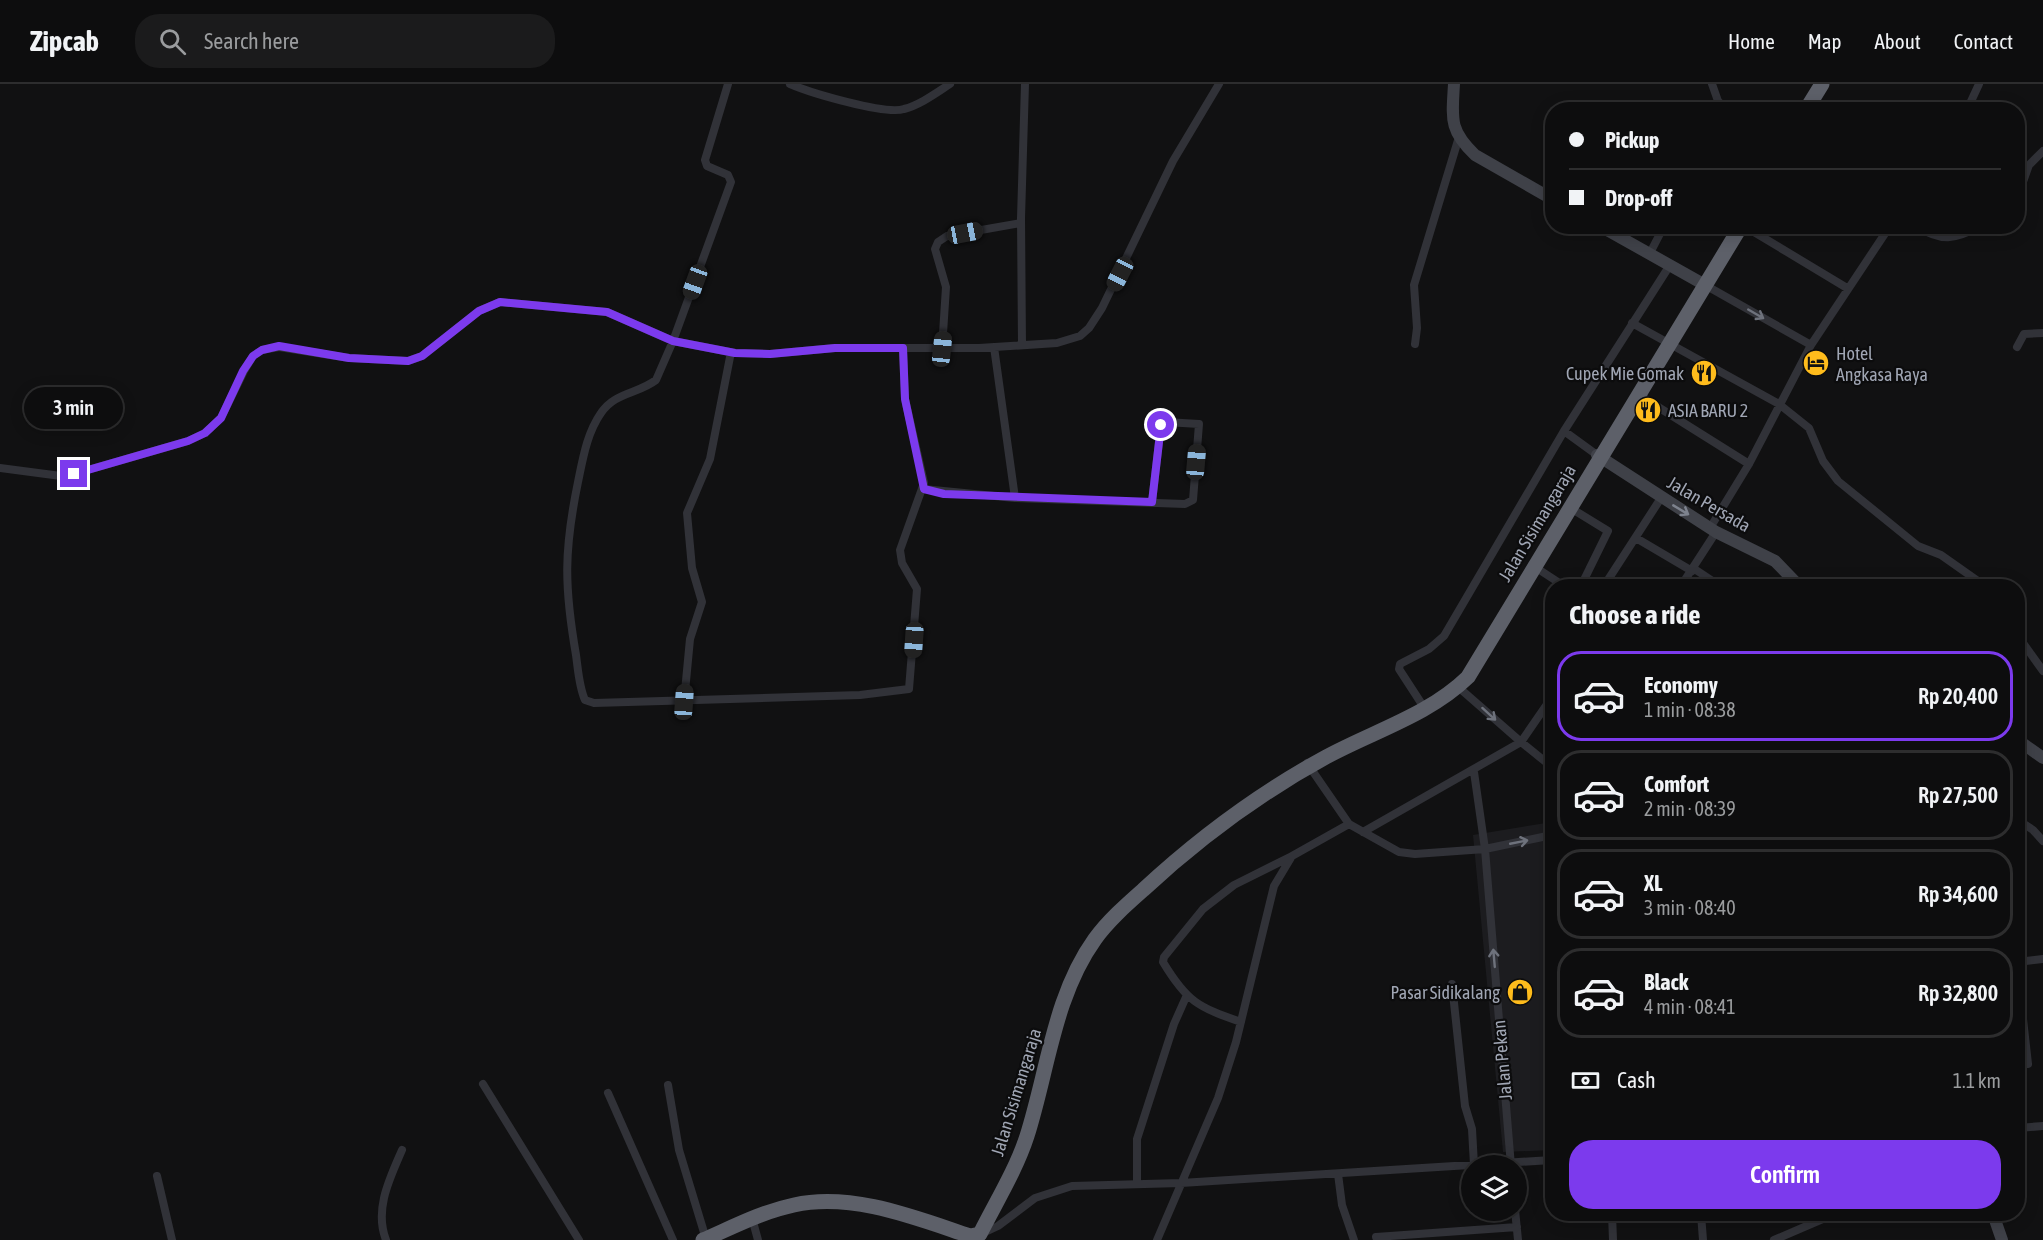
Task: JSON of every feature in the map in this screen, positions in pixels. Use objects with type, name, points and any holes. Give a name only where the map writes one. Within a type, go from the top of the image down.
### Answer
[{"type":"highway","points":[[1811,102],[1822,84]]},
{"type":"highway","points":[[1816,102],[1827,84]]},
{"type":"highway","name":"Jalan Sisimangaraja","points":[[1704,284],[1732,234]]},
{"type":"highway","name":"Jalan Sisimangaraja","points":[[1424,707],[1471,670],[1532,565],[1737,234]]},
{"type":"highway","name":"Jalan Sisimangaraja","points":[[979,1237],[1020,1155],[1060,1011],[1079,966],[1094,940],[1128,904],[1177,859],[1306,767],[1424,707],[1457,686],[1480,661],[1532,565],[1639,395],[1669,342]]},
{"type":"highway","points":[[705,1239],[752,1218],[796,1204],[825,1201],[845,1202],[897,1214],[979,1237]]},
{"type":"street","points":[[728,84],[705,160],[707,166],[728,175],[731,182],[673,341],[656,380],[617,398],[602,411],[585,447],[568,533],[566,580],[567,599],[585,700],[594,703],[684,702],[881,693],[909,689],[917,589],[903,563],[900,550],[924,489],[905,399],[903,348]]},
{"type":"street","points":[[790,84],[839,99],[895,111],[906,109],[950,84]]},
{"type":"street","points":[[1022,345],[1021,223],[1025,84]]},
{"type":"street","points":[[0,468],[61,476],[188,441],[205,433],[221,418],[243,371],[253,356],[262,350],[279,346],[329,356],[408,361],[422,356],[479,311],[500,302],[607,312],[673,341],[730,352],[770,354],[835,348],[942,349],[1065,341],[1080,336],[1089,328],[1129,257],[1173,161],[1219,84]]},
{"type":"street","points":[[1454,84],[1452,123],[1459,137],[1475,155],[1545,196]]},
{"type":"street","points":[[1712,84],[1721,102]]},
{"type":"street","points":[[1971,102],[1979,84]]},
{"type":"street","points":[[1415,344],[1417,328],[1414,285],[1459,137]]},
{"type":"street","points":[[2025,176],[2029,165],[2043,151]]},
{"type":"street","points":[[942,349],[946,287],[935,249],[938,242],[946,236],[1021,223]]},
{"type":"street","points":[[1615,234],[1811,345]]},
{"type":"street","points":[[1650,254],[1660,234]]},
{"type":"street","points":[[1756,234],[1847,288]]},
{"type":"street","points":[[1686,579],[1811,345],[1884,234]]},
{"type":"street","points":[[1932,234],[1940,238],[1958,237],[1964,234]]},
{"type":"street","points":[[1424,707],[1399,666],[1429,649],[1444,636],[1564,431],[1670,265]]},
{"type":"street","points":[[1632,323],[1779,404],[1809,428],[1823,461],[1838,481],[1918,546],[1941,555],[1975,579]]},
{"type":"street","points":[[2017,346],[2024,334],[2043,333]]},
{"type":"street","points":[[994,347],[1015,498]]},
{"type":"street","points":[[684,702],[690,639],[702,602],[692,568],[687,513],[710,459],[730,352]]},
{"type":"street","points":[[1639,395],[1749,464]]},
{"type":"street","points":[[924,489],[1015,498],[1185,504],[1193,500],[1199,424],[1166,422],[1161,425],[1152,502]]},
{"type":"street","points":[[1564,431],[1599,456]]},
{"type":"street","name":"Jalan Persada","points":[[1599,456],[1713,530],[1775,561],[1792,579]]},
{"type":"street","points":[[1609,579],[1661,498]]},
{"type":"street","points":[[1569,507],[1608,531],[1584,579]]},
{"type":"street","points":[[1636,538],[1708,579]]},
{"type":"street","points":[[1532,565],[1553,579]]},
{"type":"street","points":[[2025,646],[2043,671]]},
{"type":"street","points":[[1457,686],[1545,761]]},
{"type":"street","points":[[1363,832],[1474,771],[1521,742],[1545,707]]},
{"type":"street","points":[[2025,745],[2043,758]]},
{"type":"street","points":[[1306,767],[1349,824],[1399,852],[1407,854],[1485,849],[1545,836]]},
{"type":"street","name":"Jalan Pekan","points":[[1474,771],[1485,849],[1510,1155]]},
{"type":"street","points":[[1241,1022],[1209,1011],[1186,997],[1163,962],[1164,957],[1211,903],[1258,871],[1349,824]]},
{"type":"street","points":[[2025,825],[2043,842]]},
{"type":"street","points":[[1157,1240],[1218,1098],[1241,1022],[1267,905],[1274,886],[1292,855]]},
{"type":"street","points":[[2025,961],[2043,959]]},
{"type":"street","points":[[1452,984],[1462,1082],[1472,1129],[1473,1155]]},
{"type":"street","points":[[1137,1184],[1137,1139],[1174,1024],[1186,997]]},
{"type":"street","points":[[2025,1037],[2028,1064]]},
{"type":"street","points":[[483,1084],[579,1240]]},
{"type":"street","points":[[668,1085],[679,1150],[705,1239]]},
{"type":"street","points":[[608,1093],[673,1240]]},
{"type":"street","points":[[2025,1127],[2043,1126]]},
{"type":"street","points":[[386,1240],[382,1226],[383,1202],[402,1150]]},
{"type":"street","points":[[1527,1162],[1545,1161]]},
{"type":"street","points":[[979,1237],[998,1226],[1035,1198],[1050,1191],[1072,1186],[1180,1183],[1461,1166]]},
{"type":"street","points":[[1338,1174],[1342,1205],[1354,1240]]},
{"type":"street","points":[[157,1176],[172,1240]]},
{"type":"street","points":[[752,1218],[758,1240]]},
{"type":"street","points":[[1516,1221],[1518,1240]]},
{"type":"street","points":[[1612,1221],[1613,1240]]},
{"type":"street","points":[[1702,1221],[1703,1240]]},
{"type":"street","points":[[1774,1240],[1818,1221]]},
{"type":"street","points":[[1995,1221],[2002,1240]]},
{"type":"street","points":[[1376,1237],[1517,1227]]},
{"type":"shaded area","name":"Pasar Sidikalang","points":[[1545,823],[1545,1150],[1503,1152],[1473,835]]},
{"type":"place","name":"Hotel Angkasa Raya","points":[[1816,363]]},
{"type":"place","name":"Cupek Mie Gomak","points":[[1704,373]]},
{"type":"place","name":"ASIA BARU 2","points":[[1648,410]]},
{"type":"place","name":"Pasar Sidikalang","points":[[1520,992]]},
{"type":"route","points":[[74,474],[188,441],[205,433],[221,418],[243,371],[253,356],[262,350],[279,346],[307,353],[372,361],[408,361],[422,356],[479,311],[500,302],[607,312],[673,341],[735,353],[770,354],[835,348],[903,348],[905,399],[924,489],[944,494],[1152,502],[1161,425]]}]
